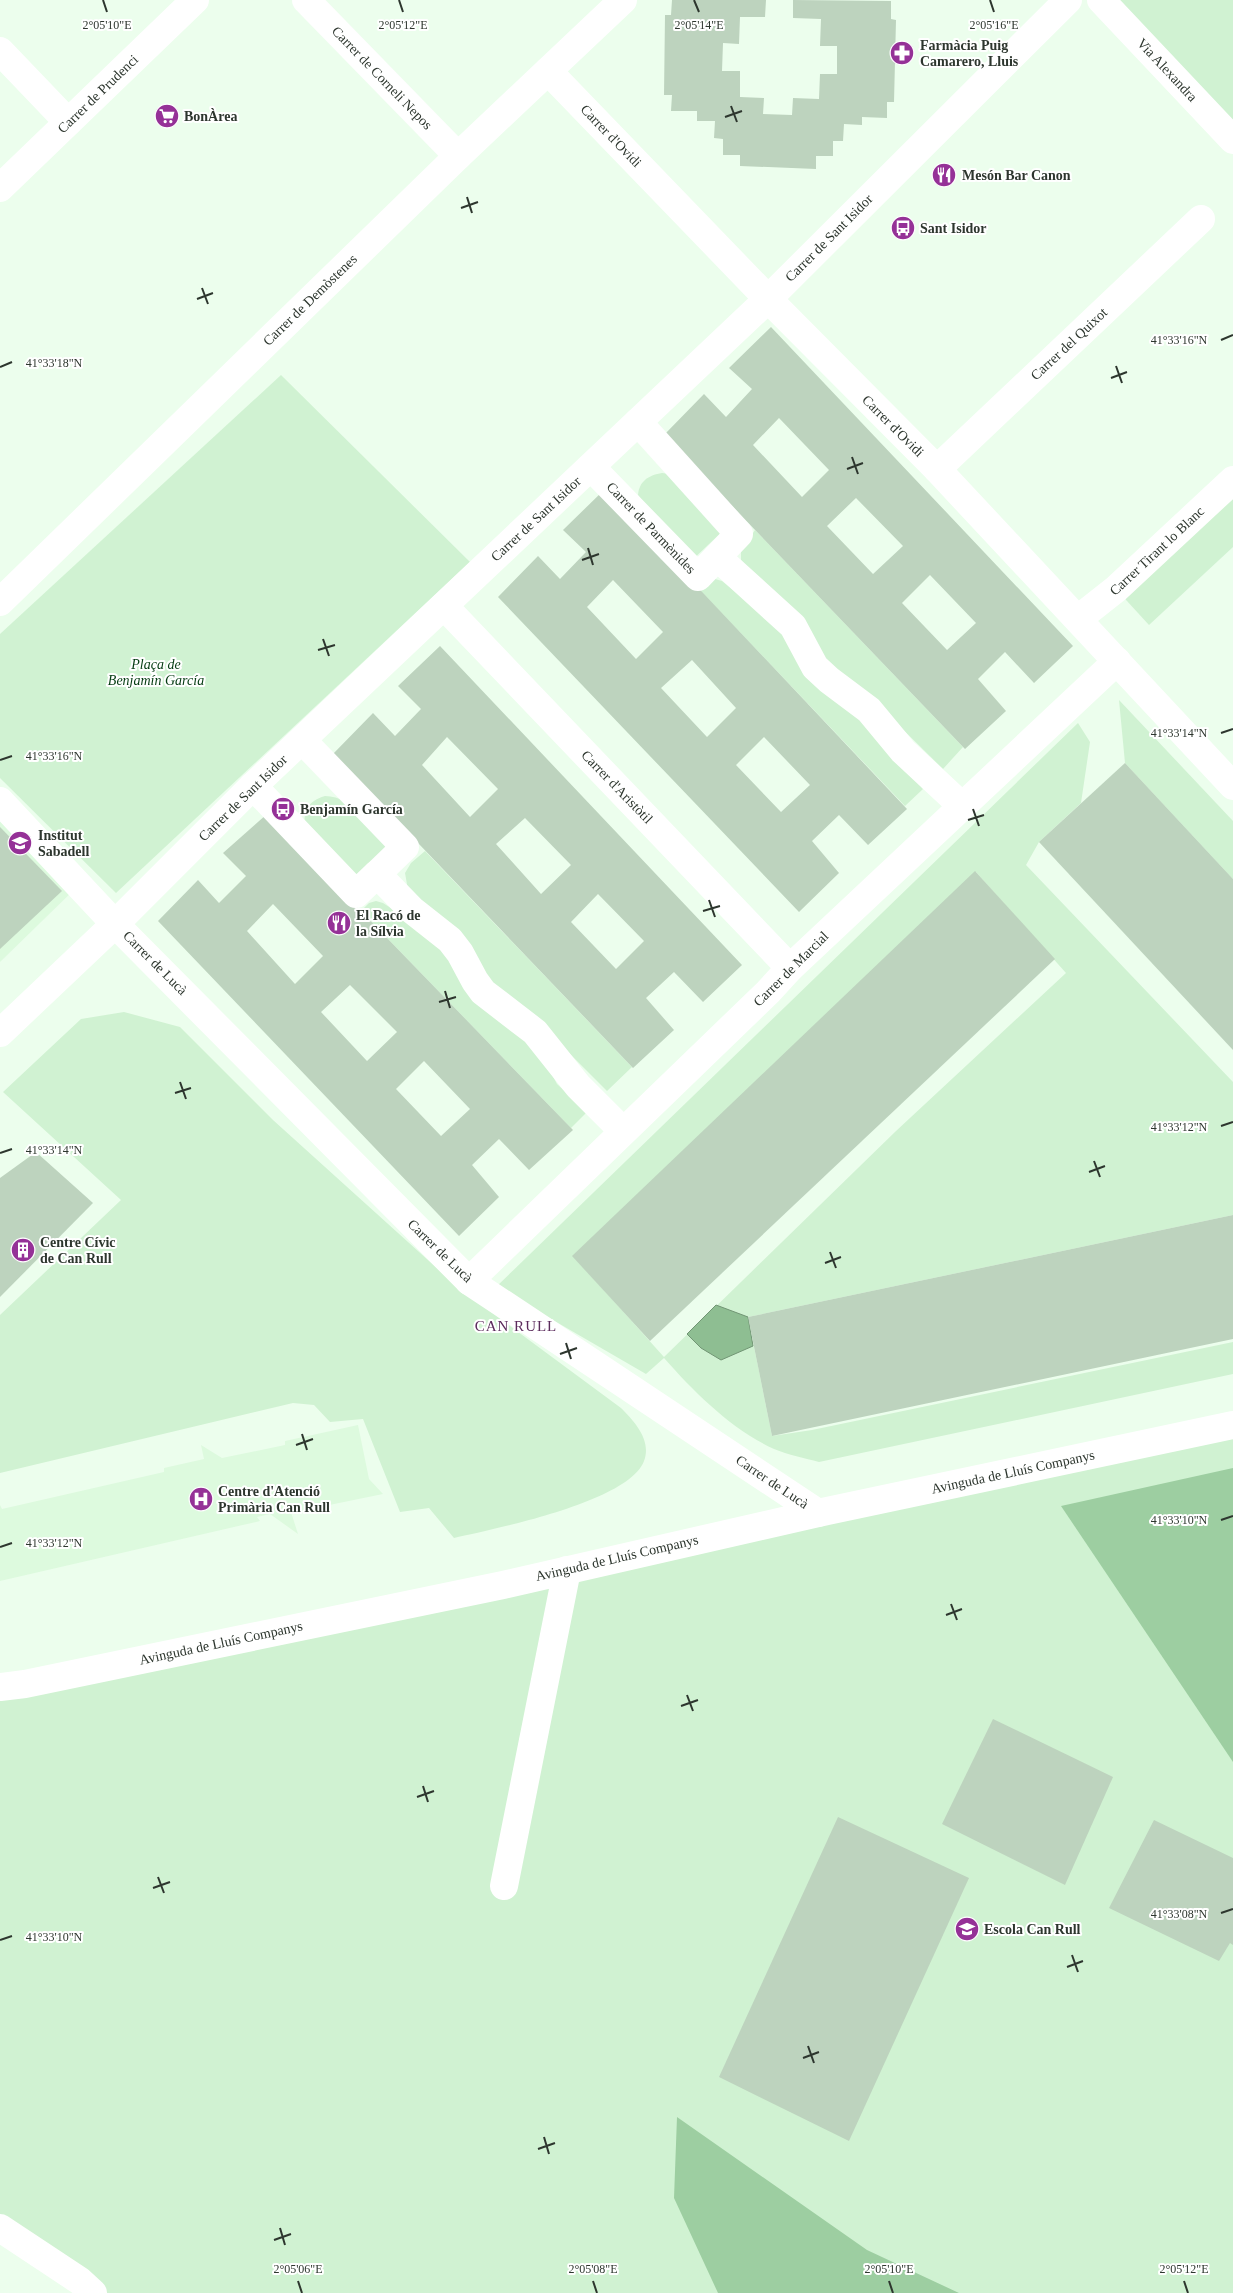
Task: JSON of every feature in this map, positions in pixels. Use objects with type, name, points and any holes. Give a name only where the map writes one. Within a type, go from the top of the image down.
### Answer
[{"type":"street","name":"Carrer de Prudenci","points":[[0,188],[195,0]]},
{"type":"street","name":"Carrer de Corneli Nepos","points":[[306,0],[458,156]]},
{"type":"street","name":"Carrer de Demòstenes","points":[[0,602],[458,156],[623,0]]},
{"type":"street","name":"Carrer de Sant Isidor","points":[[0,1033],[116,924],[253,786],[303,741],[768,299],[1068,0]]},
{"type":"street","name":"Via Alexandra","points":[[1101,0],[1233,140]]},
{"type":"street","points":[[0,51],[68,122]]},
{"type":"street","name":"Carrer d'Ovidi","points":[[548,71],[768,299],[937,469],[1233,786]]},
{"type":"street","name":"Carrer del Quixot","points":[[937,469],[1201,219]]},
{"type":"street","points":[[638,422],[739,534],[717,557]]},
{"type":"street","name":"Carrer de Parmènides","points":[[591,467],[698,577],[717,557],[793,626],[815,667],[829,680],[870,710],[903,750],[962,806]]},
{"type":"street","name":"Carrer Tirant lo Blanc","points":[[1078,619],[1116,589],[1233,480]]},
{"type":"street","name":"Carrer d'Aristòtil","points":[[444,606],[790,968]]},
{"type":"street","name":"Carrer de Marcial","points":[[469,1281],[768,992],[790,968],[1116,661]]},
{"type":"street","points":[[253,786],[356,894],[405,847],[303,741]]},
{"type":"street","name":"Carrer de Lucà","points":[[0,801],[116,924],[469,1281],[818,1513]]},
{"type":"street","points":[[377,874],[412,910],[450,940],[460,952],[474,981],[483,992],[535,1032],[578,1086],[623,1132]]},
{"type":"street","name":"Avinguda de Lluís Companys","points":[[0,1687],[25,1684],[474,1591],[818,1513],[1233,1425]]},
{"type":"street","points":[[504,1886],[567,1570]]},
{"type":"street","points":[[0,2228],[80,2281],[93,2293]]},
{"type":"shaded area","name":"Institut Sabadell","points":[[0,801],[80,884],[0,962]]},
{"type":"shaded area","points":[[716,1305],[748,1317],[753,1346],[721,1360],[701,1348],[687,1334]]},
{"type":"shaded area","name":"Centre d'Atenció Primària Can Rull","points":[[358,1425],[369,1479],[383,1494],[300,1511],[300,1506],[290,1509],[298,1534],[270,1514],[257,1517],[260,1521],[0,1581],[0,1505],[2,1509],[164,1472],[164,1468],[204,1459],[201,1445],[222,1458],[285,1445],[285,1441]]},
{"type":"shaded area","points":[[1233,1468],[1233,1762],[1061,1506]]},
{"type":"shaded area","points":[[677,2117],[867,2250],[959,2293],[718,2293],[674,2198]]},
{"type":"green space","points":[[1101,0],[1233,0],[1233,140]]},
{"type":"green space","name":"Plaça de Benjamín García","points":[[281,375],[470,562],[116,893],[0,778],[0,634]]},
{"type":"green space","points":[[670,474],[725,529],[690,562],[638,495],[643,482],[653,475]]},
{"type":"green space","points":[[1233,480],[1233,547],[1149,625],[1116,589]]},
{"type":"green space","points":[[755,530],[963,747],[943,769],[880,707],[824,663],[741,560],[741,551]]},
{"type":"green space","points":[[715,579],[722,581],[781,628],[923,789],[905,806],[699,589]]},
{"type":"green space","points":[[1119,700],[1233,821],[1233,879],[1125,763]]},
{"type":"green space","points":[[1078,723],[1090,742],[1081,803],[1039,842],[1026,865],[1233,1082],[1233,1215],[748,1317],[772,1436],[812,1430],[1233,1342],[1233,1374],[819,1462],[774,1449],[728,1421],[701,1397],[664,1358],[646,1374],[496,1287]],"holes":[[[976,872],[1066,973],[896,1131],[664,1357],[573,1256]]]},
{"type":"green space","points":[[325,796],[336,797],[355,808],[393,849],[357,884],[305,829],[306,812],[310,804]]},
{"type":"green space","points":[[425,851],[632,1067],[607,1091],[545,1029],[501,993],[408,890],[405,873],[411,863]]},
{"type":"green space","points":[[376,901],[383,903],[400,914],[429,936],[494,1010],[544,1059],[557,1084],[587,1112],[571,1128],[361,911],[369,903]]},
{"type":"green space","points":[[124,1012],[180,1027],[273,1120],[460,1289],[621,1408],[640,1431],[646,1446],[644,1461],[633,1476],[614,1489],[558,1512],[454,1538],[429,1508],[400,1512],[363,1419],[330,1422],[314,1405],[293,1403],[0,1473],[0,1315],[121,1200],[3,1092],[81,1019]]},
{"type":"green space","points":[[1233,1425],[1233,2293],[93,2293],[0,2228],[0,1687]]},
{"type":"building","points":[[672,0],[766,0],[765,17],[740,17],[739,44],[723,43],[722,71],[740,71],[740,97],[764,98],[763,114],[792,115],[793,98],[819,99],[820,74],[837,74],[837,46],[820,46],[821,19],[793,18],[793,0],[891,1],[891,19],[896,20],[894,102],[887,102],[887,118],[862,117],[862,125],[844,124],[843,141],[833,141],[833,156],[816,156],[816,169],[740,166],[740,155],[723,155],[723,139],[714,138],[715,121],[697,121],[697,111],[671,111],[672,95],[664,95],[665,15],[671,15]]},
{"type":"building","points":[[771,327],[1073,646],[1034,683],[1005,652],[978,679],[1006,711],[965,749],[664,435],[704,394],[726,417],[752,389],[729,368]],"holes":[[[779,418],[829,470],[802,497],[753,445]],[[856,498],[903,546],[873,574],[827,526]],[[930,575],[976,623],[947,650],[902,603]]]},
{"type":"building","points":[[605,489],[907,809],[868,845],[839,815],[812,841],[839,873],[799,912],[498,597],[538,556],[560,579],[586,552],[563,530]],"holes":[[[613,580],[663,632],[636,659],[587,607]],[[692,660],[736,708],[707,737],[661,688]],[[764,737],[810,785],[781,812],[736,765]]]},
{"type":"building","points":[[440,646],[742,965],[703,1002],[674,972],[646,998],[674,1030],[633,1068],[333,754],[373,713],[395,736],[421,709],[398,686]],"holes":[[[447,737],[498,789],[470,817],[422,765]],[[525,818],[571,865],[541,894],[496,844]],[[598,894],[644,941],[616,969],[571,922]]]},
{"type":"building","points":[[1125,763],[1233,879],[1233,1050],[1039,842]]},
{"type":"building","points":[[267,814],[573,1130],[529,1170],[499,1139],[472,1165],[499,1197],[459,1236],[158,921],[198,880],[219,903],[246,876],[223,853]],"holes":[[[273,904],[323,956],[295,984],[247,931]],[[350,985],[397,1032],[367,1061],[321,1012]],[[424,1061],[470,1109],[441,1136],[396,1089]]]},
{"type":"building","points":[[0,827],[62,891],[0,949]]},
{"type":"building","points":[[975,871],[1055,959],[650,1341],[572,1256]]},
{"type":"building","name":"Centre Cívic de Can Rull","points":[[36,1152],[93,1203],[0,1297],[0,1178]]},
{"type":"building","points":[[1233,1215],[1233,1339],[772,1436],[748,1317]]},
{"type":"building","points":[[993,1719],[1113,1777],[1065,1885],[942,1824]]},
{"type":"building","points":[[838,1817],[969,1878],[849,2141],[719,2077]]},
{"type":"building","points":[[1154,1820],[1233,1858],[1233,1945],[1230,1943],[1219,1961],[1109,1908]]},
{"type":"place","name":"Farmàcia Puig Camarero, Lluis","points":[[902,53]]},
{"type":"place","name":"BonÀrea","points":[[167,116]]},
{"type":"place","name":"Mesón Bar Canon","points":[[944,175]]},
{"type":"place","name":"Sant Isidor","points":[[903,228]]},
{"type":"place","name":"Benjamín García","points":[[283,809]]},
{"type":"place","name":"Institut Sabadell","points":[[20,843]]},
{"type":"place","name":"El Racó de la Sílvia","points":[[339,923]]},
{"type":"place","name":"Centre Cívic de Can Rull","points":[[23,1250]]},
{"type":"place","name":"Centre d'Atenció Primària Can Rull","points":[[201,1499]]},
{"type":"place","name":"Escola Can Rull","points":[[967,1929]]},
{"type":"district","name":"CAN RULL","points":[[516,1326]]}]
